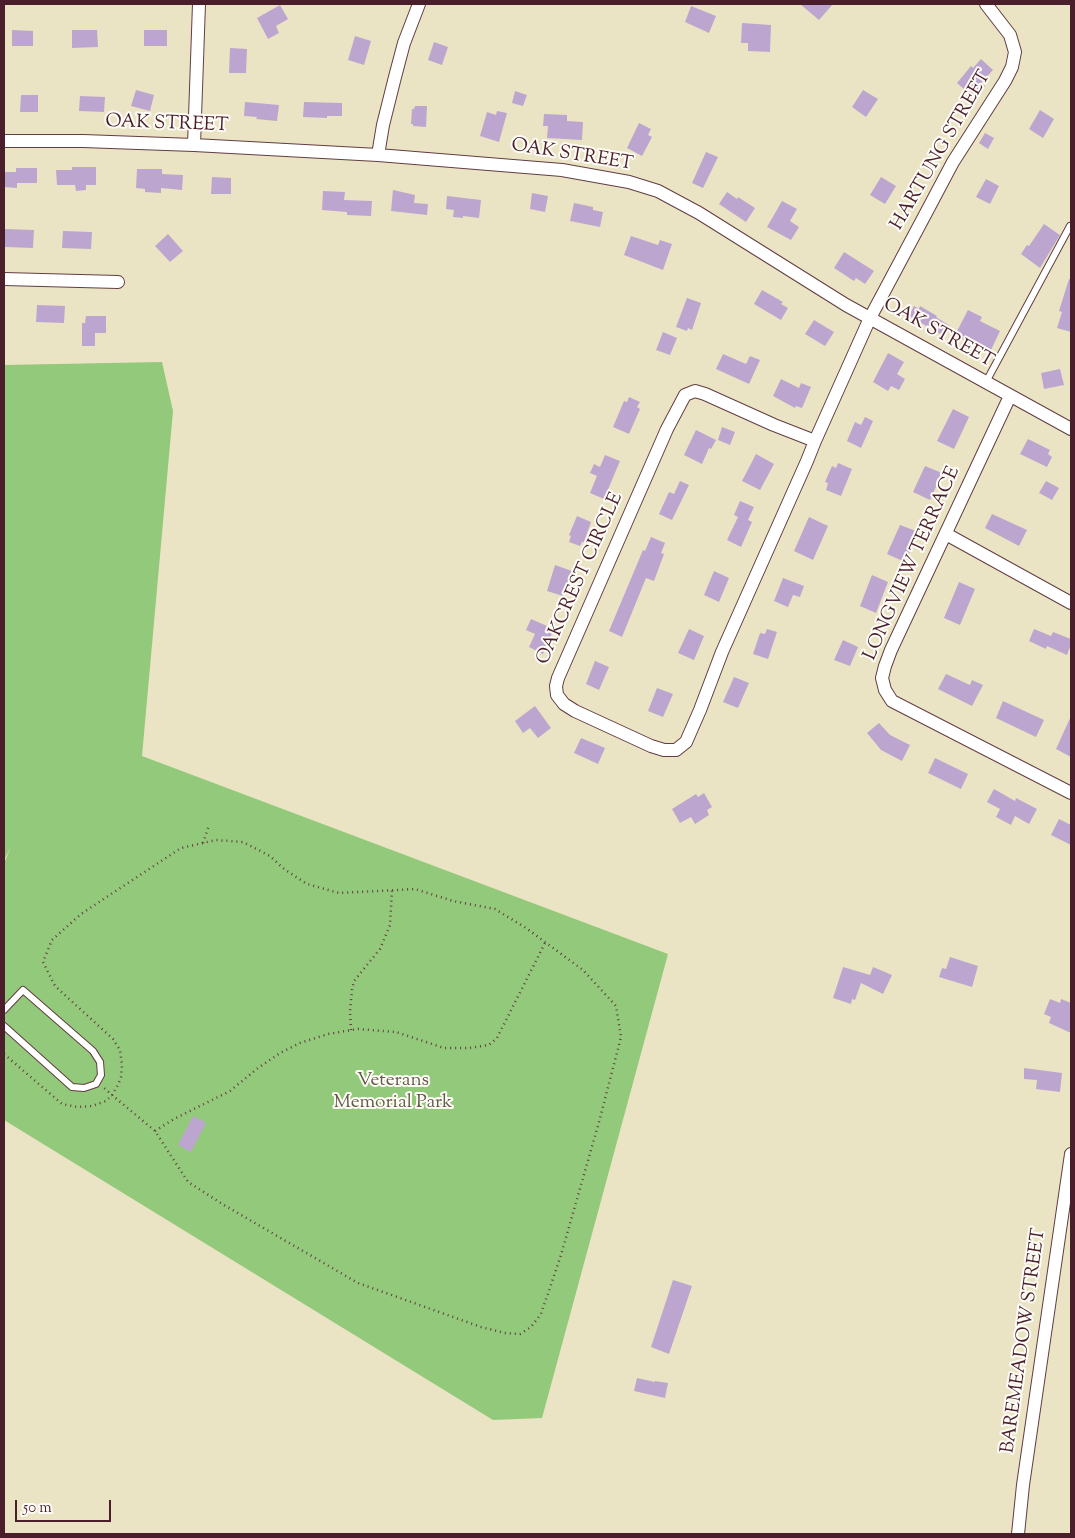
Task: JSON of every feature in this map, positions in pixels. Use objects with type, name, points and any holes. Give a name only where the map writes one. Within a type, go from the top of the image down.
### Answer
[{"type":"street","points":[[194,144],[199,4]]},
{"type":"street","points":[[378,155],[394,77],[404,43],[419,4]]},
{"type":"street","name":"HARTUNG STREET","points":[[870,318],[953,162],[1012,67],[1014,52],[1010,35],[986,4]]},
{"type":"street","name":"OAK STREET","points":[[4,141],[194,144],[378,155],[562,170],[629,182],[658,191],[700,213],[870,318],[1071,429]]},
{"type":"street","points":[[4,279],[118,282]]},
{"type":"street","name":"OAKCREST CIRCLE","points":[[815,441],[774,426],[705,394],[695,391],[685,395],[667,429],[558,678],[556,686],[557,695],[564,704],[575,711],[664,750],[676,750],[686,742],[722,652],[808,462],[815,441],[870,318]]},
{"type":"street","name":"LONGVIEW TERRACE","points":[[1010,396],[884,666],[882,678],[884,690],[892,700],[905,708],[1071,794]]},
{"type":"street","points":[[946,534],[1071,603]]},
{"type":"street","name":"BAREMEADOW STREET","points":[[1018,1534],[1023,1485],[1071,1154]]},
{"type":"lane","points":[[986,382],[1070,226]]},
{"type":"lane","points":[[4,1010],[23,990],[93,1052],[100,1062],[101,1075],[96,1084],[84,1088],[72,1087],[4,1026]]},
{"type":"path","points":[[203,843],[209,825]]},
{"type":"path","points":[[4,1054],[62,1104],[77,1107],[92,1106],[106,1101],[112,1095],[121,1077],[120,1050],[113,1038],[55,986],[43,962],[52,940],[81,914],[181,848],[216,840],[244,842],[270,856],[284,869],[307,884],[338,893],[415,889],[453,901],[495,909],[526,928],[583,970],[616,1006],[621,1037],[561,1255],[541,1314],[531,1327],[520,1334],[505,1333],[481,1327],[358,1283],[224,1206],[188,1182],[155,1131],[112,1095]]},
{"type":"path","points":[[351,1030],[350,1011],[354,981],[380,949],[390,925],[392,890]]},
{"type":"path","points":[[155,1131],[174,1119],[230,1091],[280,1053],[300,1043],[328,1034],[358,1029],[396,1032],[444,1048],[469,1048],[489,1045],[497,1038],[546,943]]},
{"type":"green space","name":"Veterans Memorial Park","points":[[162,362],[173,411],[142,756],[668,954],[542,1418],[493,1420],[4,1120],[4,863],[11,847],[4,860],[4,365]]},
{"type":"building","points":[[800,4],[833,4],[819,20]]},
{"type":"building","points":[[280,5],[288,19],[276,26],[279,33],[268,39],[257,18]]},
{"type":"building","points":[[691,6],[716,16],[709,33],[685,22]]},
{"type":"building","points":[[742,23],[771,25],[770,52],[748,51],[748,43],[741,43]]},
{"type":"building","points":[[12,30],[33,31],[33,46],[12,46]]},
{"type":"building","points":[[72,30],[97,30],[98,47],[72,48]]},
{"type":"building","points":[[144,30],[167,30],[167,46],[144,46]]},
{"type":"building","points":[[355,36],[371,41],[364,65],[348,60]]},
{"type":"building","points":[[434,42],[448,47],[442,65],[428,60]]},
{"type":"building","points":[[230,48],[247,49],[246,73],[229,73]]},
{"type":"building","points":[[981,59],[993,70],[981,83],[985,86],[976,96],[974,94],[973,97],[957,83],[971,66],[973,68]]},
{"type":"building","points":[[136,90],[154,95],[150,111],[131,106]]},
{"type":"building","points":[[863,90],[878,99],[866,117],[852,107]]},
{"type":"building","points":[[515,91],[527,95],[523,106],[512,103]]},
{"type":"building","points":[[21,95],[38,95],[38,112],[20,112]]},
{"type":"building","points":[[80,96],[105,97],[104,112],[79,111]]},
{"type":"building","points":[[245,102],[279,105],[277,121],[244,116]]},
{"type":"building","points":[[304,102],[342,103],[342,116],[327,116],[327,118],[303,117]]},
{"type":"building","points":[[415,106],[427,106],[426,127],[413,126],[411,124],[412,109]]},
{"type":"building","points":[[1040,110],[1054,119],[1043,138],[1029,129]]},
{"type":"building","points":[[497,111],[507,113],[499,142],[480,136],[487,112],[496,115]]},
{"type":"building","points":[[544,114],[567,115],[567,121],[583,122],[582,140],[547,138],[548,126],[543,126]]},
{"type":"building","points":[[639,123],[651,129],[648,135],[652,137],[642,156],[627,148]]},
{"type":"building","points":[[985,133],[994,138],[988,149],[979,143]]},
{"type":"building","points":[[706,152],[718,157],[703,188],[692,183]]},
{"type":"building","points":[[72,167],[96,167],[96,185],[86,185],[86,190],[76,191],[75,185],[57,185],[56,170],[72,170]]},
{"type":"building","points":[[16,168],[37,168],[37,183],[17,183],[17,188],[4,187],[4,172],[16,172]]},
{"type":"building","points":[[137,169],[162,169],[162,174],[183,175],[182,190],[161,188],[161,193],[145,192],[145,189],[136,188]]},
{"type":"building","points":[[212,177],[231,178],[231,194],[211,194]]},
{"type":"building","points":[[881,177],[896,186],[885,204],[870,195]]},
{"type":"building","points":[[986,179],[999,186],[990,204],[976,197]]},
{"type":"building","points":[[393,190],[415,195],[414,203],[428,204],[427,215],[391,211]]},
{"type":"building","points":[[323,191],[345,192],[344,200],[372,201],[371,216],[347,215],[347,212],[322,210]]},
{"type":"building","points":[[727,192],[755,208],[746,222],[719,204]]},
{"type":"building","points":[[532,193],[548,196],[545,212],[530,209]]},
{"type":"building","points":[[447,196],[481,200],[479,218],[453,217],[454,210],[446,209]]},
{"type":"building","points":[[782,201],[797,209],[790,221],[799,227],[791,240],[767,227]]},
{"type":"building","points":[[574,203],[593,207],[593,210],[603,212],[600,227],[570,221]]},
{"type":"building","points":[[1044,224],[1060,235],[1040,268],[1021,254]]},
{"type":"building","points":[[5,229],[34,230],[33,248],[5,247]]},
{"type":"building","points":[[63,231],[92,232],[91,249],[62,248]]},
{"type":"building","points":[[168,234],[183,251],[170,262],[155,246]]},
{"type":"building","points":[[631,236],[658,245],[660,240],[672,244],[663,270],[624,255]]},
{"type":"building","points":[[844,252],[874,271],[865,284],[856,278],[854,281],[834,268]]},
{"type":"building","points":[[1069,279],[1071,279],[1071,332],[1057,328],[1062,312],[1059,311]]},
{"type":"building","points":[[762,290],[783,302],[781,304],[788,308],[781,320],[754,304]]},
{"type":"building","points":[[687,298],[701,303],[692,330],[688,328],[687,331],[676,327]]},
{"type":"building","points":[[37,305],[65,306],[64,323],[36,322]]},
{"type":"building","points":[[914,306],[919,309],[920,306],[950,326],[944,336],[909,316]]},
{"type":"building","points":[[968,310],[982,317],[980,321],[1000,331],[991,350],[971,340],[969,343],[955,335]]},
{"type":"building","points":[[86,316],[106,316],[106,333],[95,333],[95,346],[82,346],[82,323],[85,323]]},
{"type":"building","points":[[814,320],[834,332],[825,346],[805,334]]},
{"type":"building","points":[[663,332],[677,338],[670,355],[656,350]]},
{"type":"building","points":[[888,353],[904,362],[897,374],[905,379],[899,390],[891,386],[888,391],[873,382]]},
{"type":"building","points":[[723,354],[746,364],[750,356],[760,360],[749,384],[716,369]]},
{"type":"building","points":[[1060,369],[1064,385],[1044,389],[1041,373]]},
{"type":"building","points":[[781,379],[799,388],[801,383],[811,387],[802,408],[796,406],[795,408],[773,396]]},
{"type":"building","points":[[629,397],[640,402],[637,407],[640,409],[629,434],[613,427],[624,401],[627,402]]},
{"type":"building","points":[[953,409],[969,417],[954,449],[937,441]]},
{"type":"building","points":[[865,417],[873,421],[861,448],[847,441],[855,422],[861,425]]},
{"type":"building","points":[[722,427],[735,432],[730,445],[718,440]]},
{"type":"building","points":[[696,430],[716,440],[711,449],[709,448],[702,464],[684,455]]},
{"type":"building","points":[[1028,439],[1050,450],[1048,454],[1052,457],[1047,467],[1020,454]]},
{"type":"building","points":[[756,454],[774,464],[760,490],[742,481]]},
{"type":"building","points":[[605,455],[620,461],[604,499],[590,493],[597,476],[590,473],[594,464],[600,467]]},
{"type":"building","points":[[838,463],[852,469],[841,496],[826,490],[828,483],[825,482],[832,466],[836,468]]},
{"type":"building","points":[[925,466],[942,473],[930,500],[913,492]]},
{"type":"building","points":[[680,481],[689,485],[672,520],[659,514],[669,492],[674,494]]},
{"type":"building","points":[[1046,481],[1059,488],[1052,500],[1039,493]]},
{"type":"building","points":[[740,501],[754,507],[748,520],[752,522],[741,547],[727,540],[738,517],[734,515]]},
{"type":"building","points":[[992,514],[1027,530],[1019,546],[985,528]]},
{"type":"building","points":[[577,516],[591,522],[584,542],[580,546],[569,542],[571,536],[569,535]]},
{"type":"building","points":[[809,517],[828,526],[813,560],[794,551]]},
{"type":"building","points":[[900,525],[916,531],[908,549],[911,550],[905,562],[887,554]]},
{"type":"building","points":[[651,537],[665,543],[661,553],[664,554],[654,581],[646,578],[622,637],[609,631],[643,550],[645,551]]},
{"type":"building","points":[[555,565],[572,571],[563,596],[547,591]]},
{"type":"building","points":[[714,571],[729,578],[719,602],[704,595]]},
{"type":"building","points":[[872,575],[888,582],[876,613],[860,606]]},
{"type":"building","points":[[783,578],[804,586],[800,597],[793,595],[788,607],[774,601]]},
{"type":"building","points":[[959,582],[975,589],[960,625],[944,618]]},
{"type":"building","points":[[531,619],[554,629],[543,654],[529,647],[535,634],[526,630]]},
{"type":"building","points":[[689,629],[704,636],[694,660],[678,653]]},
{"type":"building","points":[[767,629],[777,632],[768,659],[753,654],[760,633],[765,634]]},
{"type":"building","points":[[1034,629],[1051,636],[1053,632],[1071,639],[1067,655],[1047,646],[1046,649],[1029,641]]},
{"type":"building","points":[[843,640],[858,647],[850,666],[834,660]]},
{"type":"building","points":[[595,661],[609,667],[599,690],[586,684]]},
{"type":"building","points":[[946,674],[970,685],[972,680],[983,685],[972,706],[938,689]]},
{"type":"building","points":[[734,677],[749,683],[738,708],[723,702]]},
{"type":"building","points":[[657,688],[673,694],[663,717],[648,711]]},
{"type":"building","points":[[1003,701],[1044,720],[1036,737],[996,718]]},
{"type":"building","points":[[535,706],[551,728],[538,738],[530,728],[523,733],[515,721]]},
{"type":"building","points":[[1071,716],[1071,757],[1056,749]]},
{"type":"building","points":[[879,723],[890,735],[910,745],[902,761],[881,750],[867,733]]},
{"type":"building","points":[[581,738],[605,748],[598,764],[574,753]]},
{"type":"building","points":[[935,758],[968,774],[961,789],[928,773]]},
{"type":"building","points":[[994,789],[1015,801],[1016,798],[1037,809],[1029,824],[1015,816],[1011,825],[996,817],[1000,809],[987,802]]},
{"type":"building","points":[[704,793],[712,807],[707,810],[709,815],[695,824],[691,817],[680,823],[672,809],[696,794],[698,797]]},
{"type":"building","points":[[1059,819],[1071,825],[1071,845],[1051,835]]},
{"type":"building","points":[[950,957],[978,966],[972,987],[939,977],[942,968],[946,969]]},
{"type":"building","points":[[843,967],[870,975],[873,967],[892,975],[883,994],[861,983],[855,1000],[852,999],[851,1004],[833,998]]},
{"type":"building","points":[[1050,999],[1060,1003],[1061,999],[1071,1003],[1071,1033],[1049,1023],[1051,1017],[1044,1014]]},
{"type":"building","points":[[1024,1068],[1062,1073],[1060,1092],[1036,1089],[1037,1080],[1024,1079]]},
{"type":"building","points":[[193,1116],[206,1123],[191,1152],[178,1145]]},
{"type":"building","points":[[673,1280],[692,1286],[669,1354],[651,1347]]},
{"type":"building","points":[[637,1378],[668,1383],[665,1398],[634,1391]]}]
